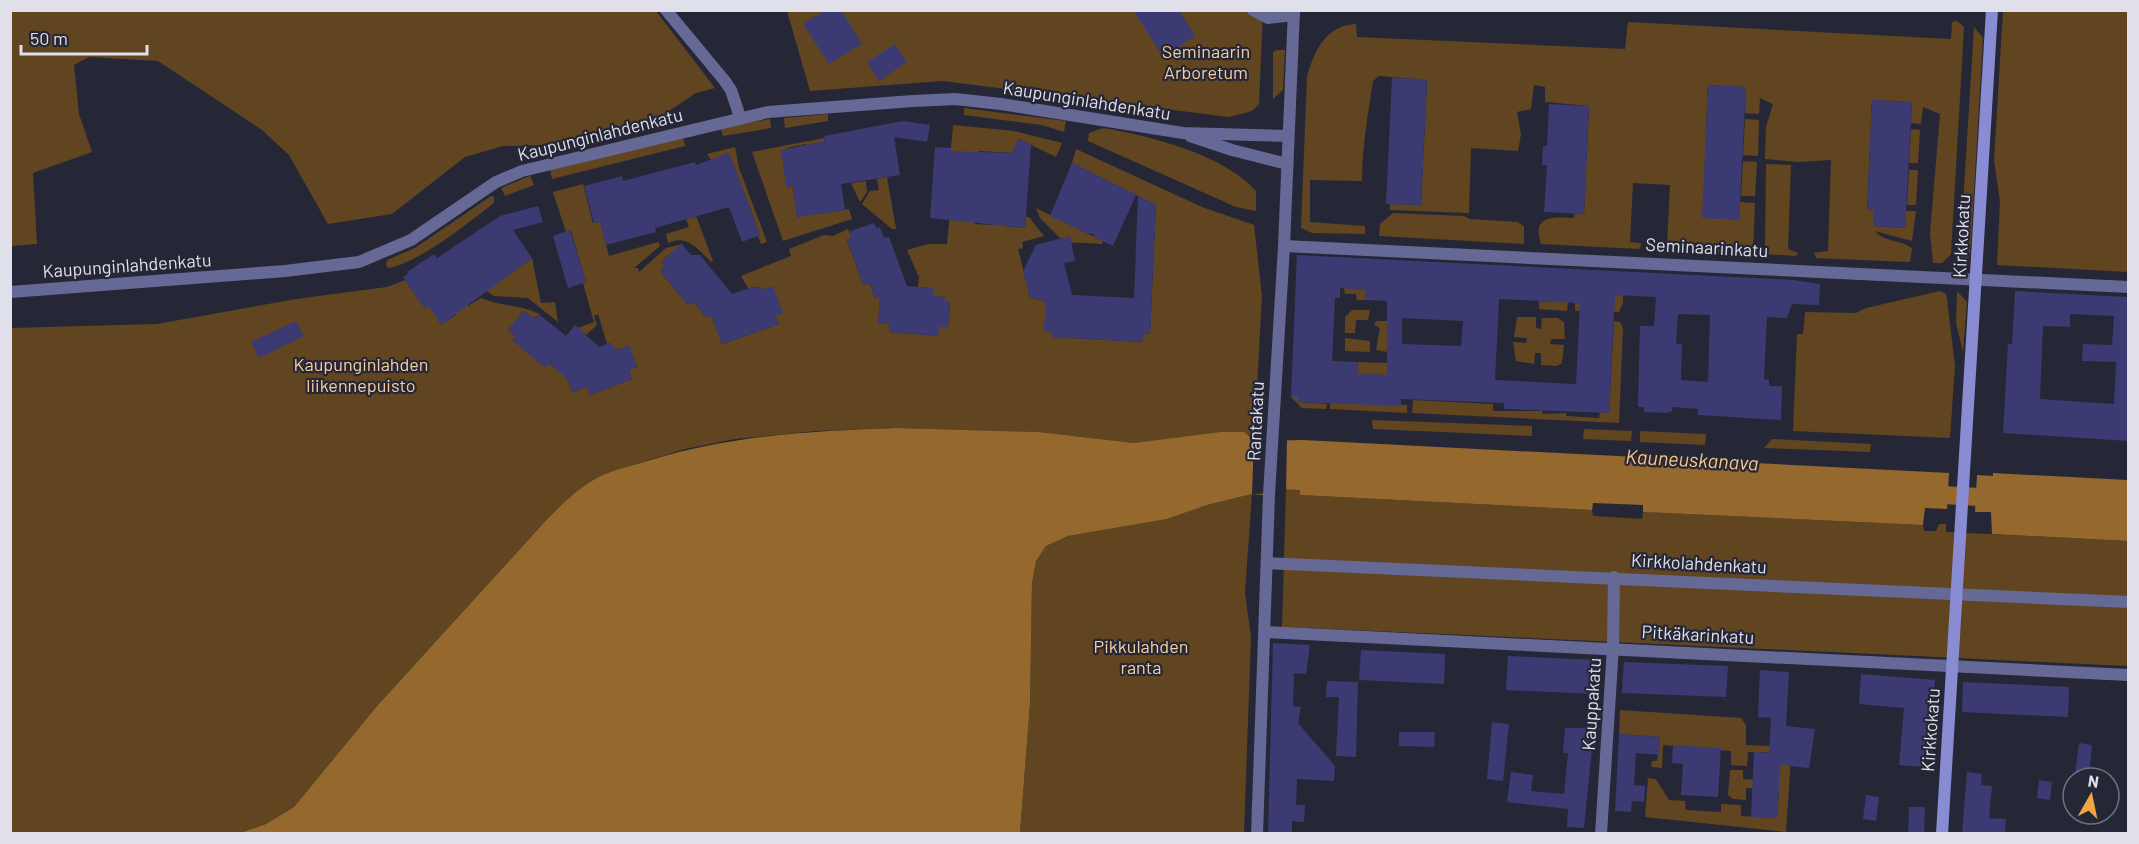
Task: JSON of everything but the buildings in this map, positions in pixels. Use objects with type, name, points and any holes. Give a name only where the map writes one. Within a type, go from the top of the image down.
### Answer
[{"type":"street","points":[[666,10],[731,90],[740,117]]},
{"type":"street","points":[[1252,10],[1268,18],[1294,13]]},
{"type":"street","name":"Kirkkokatu","points":[[1942,834],[1992,10]]},
{"type":"street","name":"Rantakatu","points":[[1257,834],[1266,632],[1269,495],[1284,246],[1294,13]]},
{"type":"street","name":"Kaupunginlahdenkatu","points":[[10,292],[294,270],[359,262],[411,240],[496,182],[522,171],[768,112],[955,99],[1183,133],[1288,136]]},
{"type":"street","name":"Kaupunginlahdenkatu","points":[[1183,133],[1232,150],[1287,164]]},
{"type":"street","name":"Seminaarinkatu","points":[[1284,246],[2128,287]]},
{"type":"street","name":"Kirkkolahdenkatu","points":[[1267,563],[2128,602]]},
{"type":"street","name":"Kauppakatu","points":[[1600,834],[1613,647],[1614,577]]},
{"type":"street","name":"Pitkäkarinkatu","points":[[1266,632],[1613,647],[2128,675]]},
{"type":"green space","points":[[11,10],[656,11],[715,88],[696,93],[660,117],[547,145],[503,146],[465,157],[392,214],[328,224],[289,155],[262,130],[158,61],[89,57],[74,65],[79,114],[92,152],[33,173],[37,244],[11,246]]},
{"type":"green space","name":"Seminaarin Arboretum","points":[[787,11],[1263,11],[1259,104],[1252,111],[1229,117],[943,81],[810,91]]},
{"type":"green space","points":[[2003,11],[2128,11],[2128,272],[1997,265],[2000,201],[1994,160]]},
{"type":"green space","points":[[1957,21],[1964,27],[1951,254],[1942,263],[1933,263],[1930,233],[1940,114],[1923,107],[1921,124],[1911,123],[1912,102],[1872,100],[1871,114],[1877,114],[1871,119],[1867,210],[1873,210],[1873,226],[1905,228],[1906,211],[1916,211],[1912,241],[1875,231],[1883,237],[1912,248],[1910,262],[1816,258],[1814,253],[1828,251],[1831,160],[1799,162],[1765,159],[1766,127],[1773,104],[1760,98],[1759,114],[1745,113],[1746,87],[1708,85],[1707,98],[1713,98],[1707,104],[1703,218],[1739,219],[1740,202],[1755,203],[1753,254],[1658,250],[1658,244],[1667,244],[1670,185],[1633,183],[1630,242],[1641,243],[1640,249],[1541,244],[1539,228],[1546,220],[1574,218],[1574,214],[1584,214],[1589,106],[1545,102],[1545,87],[1534,85],[1531,109],[1517,112],[1521,134],[1518,151],[1471,148],[1469,213],[1390,210],[1390,204],[1421,205],[1427,80],[1379,76],[1373,81],[1364,143],[1362,181],[1310,180],[1310,222],[1365,226],[1365,234],[1312,233],[1301,228],[1307,77],[1313,58],[1323,41],[1329,34],[1346,25],[1356,24],[1357,37],[1625,49],[1628,22],[1951,39],[1952,22]]},
{"type":"green space","points":[[1974,27],[1983,38],[1971,243],[1969,257],[1962,261],[1960,252]]},
{"type":"green space","points":[[1285,50],[1283,90],[1273,99],[1273,52]]},
{"type":"green space","points":[[964,108],[1066,121],[1064,132],[1042,125],[964,115]]},
{"type":"green space","points":[[828,114],[828,121],[785,128],[784,118]]},
{"type":"green space","points":[[770,119],[771,128],[723,136],[720,128]]},
{"type":"green space","points":[[1745,119],[1759,120],[1758,156],[1743,155]]},
{"type":"green space","name":"Kaupunginlahden liikennepuisto","points":[[953,125],[1014,131],[1062,143],[1056,157],[1019,139],[1014,153],[979,151],[975,224],[991,225],[991,218],[1003,220],[1003,226],[1025,228],[1026,217],[1029,217],[1044,236],[1022,242],[1023,248],[1018,249],[1030,297],[1046,302],[1045,331],[1052,332],[1052,337],[1142,342],[1143,333],[1150,334],[1156,205],[1072,163],[1076,149],[1202,207],[1254,225],[1262,296],[1254,441],[1174,439],[1134,443],[1039,432],[896,428],[817,431],[735,439],[685,449],[623,468],[540,527],[377,706],[294,807],[266,824],[237,834],[11,833],[10,328],[157,324],[296,299],[387,287],[405,280],[425,308],[429,306],[441,324],[456,315],[452,308],[464,300],[468,306],[481,298],[534,311],[541,315],[533,318],[524,311],[508,330],[515,336],[512,340],[565,374],[572,392],[587,387],[590,395],[632,379],[629,370],[637,367],[629,346],[617,350],[610,343],[607,344],[598,314],[594,316],[597,325],[586,335],[578,328],[594,322],[583,283],[586,282],[571,231],[566,232],[553,192],[583,184],[593,223],[600,222],[609,256],[658,242],[660,246],[634,268],[638,268],[639,272],[666,248],[682,244],[661,262],[665,267],[660,271],[688,305],[693,301],[706,317],[711,315],[722,344],[779,324],[760,287],[748,288],[741,276],[791,256],[789,249],[824,235],[833,236],[848,229],[852,237],[847,240],[863,285],[870,283],[875,298],[880,298],[878,323],[889,324],[889,332],[938,336],[939,327],[948,327],[950,303],[945,302],[945,297],[933,296],[933,288],[918,287],[919,277],[907,250],[928,244],[947,244],[954,171],[949,171]]},
{"type":"green space","points":[[1103,128],[1142,136],[1185,149],[1225,167],[1256,191],[1256,211],[1236,207],[1088,141],[1089,133]]},
{"type":"green space","points":[[1911,129],[1920,130],[1918,163],[1909,163]]},
{"type":"green space","points":[[683,137],[685,146],[552,179],[550,170]]},
{"type":"green space","points":[[824,138],[825,144],[807,149],[806,144],[787,148],[786,187],[793,186],[797,217],[849,209],[852,219],[783,241],[752,152]]},
{"type":"green space","points":[[735,147],[739,168],[767,242],[761,244],[758,236],[760,235],[729,153],[711,160],[707,154]]},
{"type":"green space","points":[[1743,161],[1757,162],[1755,196],[1741,196]]},
{"type":"green space","points":[[1766,164],[1791,165],[1788,249],[1798,253],[1796,256],[1765,254]]},
{"type":"green space","points":[[1909,170],[1918,170],[1916,205],[1907,205]]},
{"type":"green space","points":[[530,176],[534,185],[505,196],[501,188]]},
{"type":"green space","points":[[887,177],[896,229],[892,229],[862,204],[870,191],[879,190],[877,179]]},
{"type":"green space","points":[[866,181],[867,192],[860,202],[851,183]]},
{"type":"green space","points":[[491,196],[494,197],[494,203],[443,241],[414,259],[388,268],[387,260],[415,248]]},
{"type":"green space","points":[[1036,208],[1103,241],[1102,244],[1064,242],[1040,218]]},
{"type":"green space","points":[[1393,213],[1464,216],[1470,219],[1517,222],[1524,226],[1524,244],[1379,236],[1380,224]]},
{"type":"green space","points":[[696,216],[713,261],[711,262],[692,244],[681,240],[668,243],[666,234],[689,227],[686,219]]},
{"type":"green space","points":[[532,258],[541,303],[555,302],[558,322],[528,298],[494,296],[486,291]]},
{"type":"green space","points":[[1616,274],[1623,282],[1623,303],[1619,312],[1575,311],[1575,298]]},
{"type":"green space","points":[[1344,288],[1365,288],[1365,300],[1357,300],[1356,294],[1345,294]]},
{"type":"green space","points":[[1940,291],[1946,294],[1947,299],[1955,366],[1950,438],[1793,431],[1797,334],[1803,334],[1805,312],[1856,313],[1866,308]]},
{"type":"green space","points":[[1957,291],[1967,302],[1963,352],[1956,323]]},
{"type":"green space","points":[[1549,297],[1568,302],[1567,311],[1539,309],[1539,301],[1549,302]]},
{"type":"green space","points":[[1352,310],[1370,310],[1368,320],[1356,320],[1355,333],[1345,333],[1345,317]]},
{"type":"green space","points":[[1517,317],[1536,317],[1536,328],[1541,329],[1542,318],[1558,318],[1564,322],[1565,339],[1551,339],[1550,344],[1564,345],[1562,363],[1557,366],[1541,365],[1541,353],[1535,353],[1534,364],[1516,361],[1513,342],[1526,343],[1527,338],[1514,337]]},
{"type":"green space","points":[[1376,321],[1387,321],[1388,352],[1376,350],[1380,328],[1374,325]]},
{"type":"green space","points":[[1614,321],[1620,322],[1623,328],[1619,423],[1412,413],[1413,400],[1493,404],[1493,411],[1542,411],[1543,414],[1566,413],[1566,416],[1599,418],[1600,412],[1609,413]]},
{"type":"green space","points":[[1345,338],[1370,341],[1370,352],[1345,351]]},
{"type":"green space","points":[[1358,362],[1387,363],[1387,375],[1357,374]]},
{"type":"green space","points":[[1291,397],[1298,397],[1298,402],[1327,404],[1326,409],[1302,408]]},
{"type":"green space","points":[[1330,402],[1407,405],[1407,413],[1330,409]]},
{"type":"green space","points":[[1372,420],[1532,426],[1532,436],[1373,429]]},
{"type":"green space","points":[[1584,429],[1632,431],[1631,441],[1583,439]]},
{"type":"green space","points":[[1640,431],[1706,434],[1705,445],[1640,442]]},
{"type":"green space","points":[[1772,439],[1871,444],[1870,452],[1764,448]]},
{"type":"green space","points":[[1286,490],[1300,490],[1300,495],[1592,510],[1593,516],[1642,519],[1643,512],[1923,525],[1924,531],[1936,531],[1939,524],[1946,524],[1946,532],[2128,541],[2128,666],[1282,627]]},
{"type":"green space","name":"Pikkulahden ranta","points":[[1252,494],[1245,593],[1251,637],[1244,833],[1020,834],[1030,704],[1032,583],[1036,561],[1046,546],[1068,536],[1167,519],[1207,505]]},
{"type":"green space","points":[[1620,710],[1741,718],[1746,725],[1746,745],[1770,746],[1791,758],[1786,832],[1645,817],[1648,778],[1656,779],[1669,800],[1685,801],[1686,810],[1721,812],[1721,804],[1741,805],[1741,816],[1777,818],[1779,790],[1746,788],[1746,800],[1733,799],[1728,795],[1730,770],[1743,770],[1743,779],[1778,781],[1780,753],[1748,752],[1747,766],[1731,765],[1731,751],[1663,745],[1662,768],[1651,767],[1652,761],[1657,761],[1660,737],[1619,734]]},
{"type":"shaded area","points":[[896,428],[1039,432],[1134,443],[1221,432],[1244,432],[1254,441],[1303,440],[1949,473],[1947,509],[1925,508],[1923,525],[1643,512],[1643,505],[1593,503],[1592,510],[1300,495],[1300,490],[1266,489],[1265,495],[1252,494],[1207,505],[1167,519],[1068,536],[1046,546],[1036,561],[1032,583],[1030,704],[1020,833],[237,834],[266,824],[294,807],[377,706],[540,527],[582,487],[605,474],[625,467],[712,445],[803,433]]},
{"type":"shaded area","points":[[1993,473],[2128,480],[2128,541],[1992,534],[1991,512],[1975,512],[1977,475],[1993,476]]},
{"type":"pier","points":[[1254,437],[1287,438],[1286,493],[1252,494]]},
{"type":"waterway","name":"Kauneuskanava","points":[[1924,494],[1998,498]]}]
